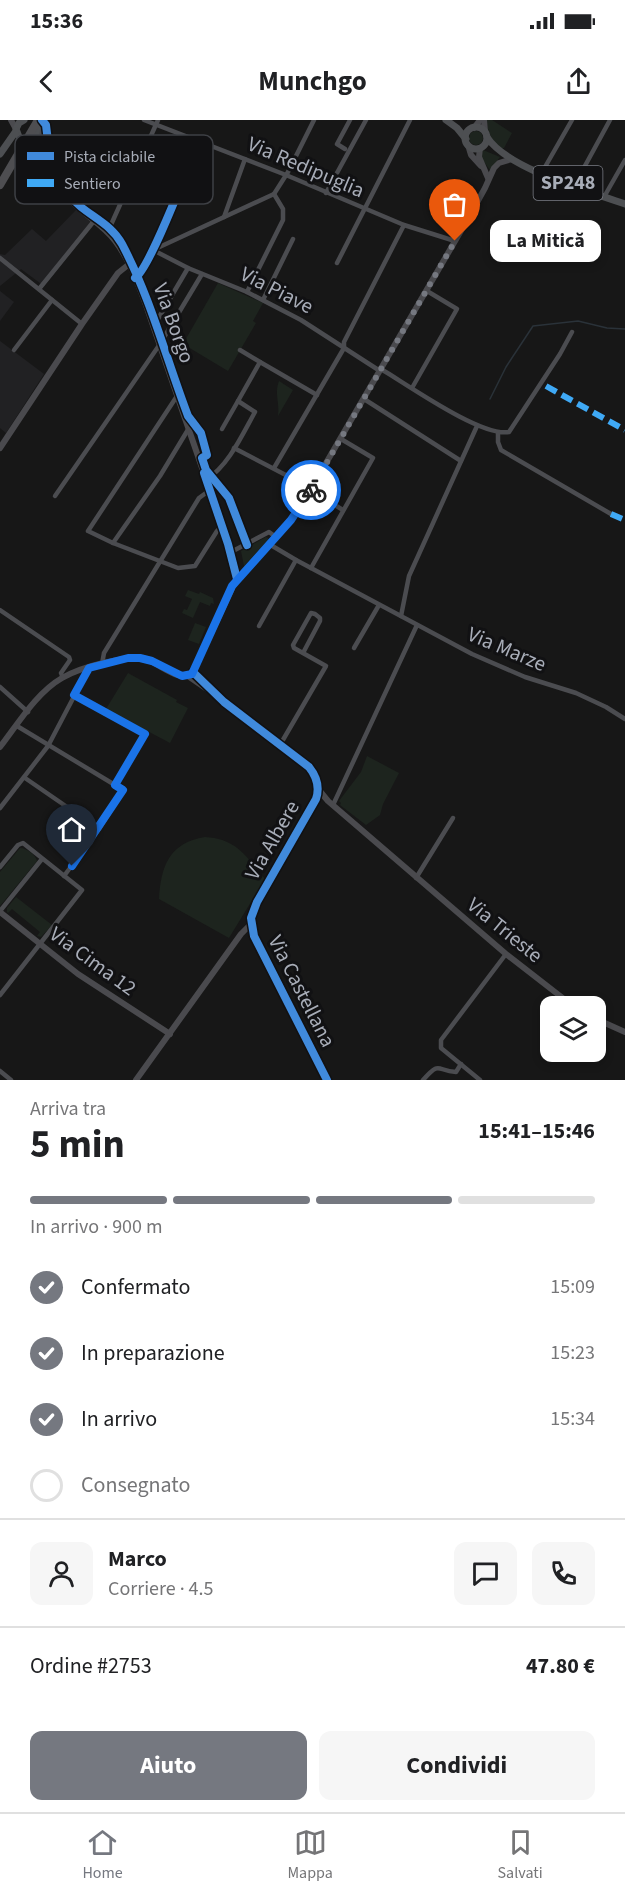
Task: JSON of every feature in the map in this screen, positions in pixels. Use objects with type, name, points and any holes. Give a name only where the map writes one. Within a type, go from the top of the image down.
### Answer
[{"type":"highway","points":[[0,176],[15,154]]},
{"type":"highway","points":[[0,185],[15,155]]},
{"type":"main road","points":[[15,135],[22,120]]},
{"type":"main road","name":"SP248","points":[[446,120],[457,128],[474,148],[482,147],[541,174],[625,204]]},
{"type":"main road","name":"SP248","points":[[452,120],[462,127],[480,128],[493,146],[512,159]]},
{"type":"main road","points":[[467,142],[467,133],[473,128]]},
{"type":"main road","points":[[482,147],[486,134]]},
{"type":"main road","points":[[0,154],[15,136]]},
{"type":"street","points":[[11,120],[15,136]]},
{"type":"street","name":"Via Redipuglia","points":[[144,120],[157,122],[186,135]]},
{"type":"street","points":[[153,250],[274,194],[314,120]]},
{"type":"street","points":[[350,120],[337,144],[357,155]]},
{"type":"street","points":[[326,193],[347,150],[366,120]]},
{"type":"street","points":[[337,263],[410,120]]},
{"type":"street","points":[[473,128],[482,120],[486,134]]},
{"type":"street","points":[[541,174],[572,120]]},
{"type":"street","points":[[574,186],[610,120]]},
{"type":"street","points":[[467,142],[471,154],[485,170]]},
{"type":"street","name":"Via Redipuglia","points":[[213,146],[363,209],[455,241]]},
{"type":"street","points":[[482,147],[478,154],[488,179]]},
{"type":"street","points":[[224,217],[245,159]]},
{"type":"street","points":[[191,674],[237,579],[276,537],[311,491],[427,291],[488,179],[497,165],[512,159]]},
{"type":"street","points":[[604,197],[625,160]]},
{"type":"street","points":[[247,292],[283,220],[283,209],[274,194]]},
{"type":"street","points":[[73,204],[106,231],[135,278],[189,428],[231,552],[234,575],[237,579]]},
{"type":"street","points":[[106,231],[120,204]]},
{"type":"street","points":[[135,278],[142,272],[172,204]]},
{"type":"street","points":[[39,289],[94,221]]},
{"type":"street","points":[[274,468],[344,346],[404,225]]},
{"type":"street","points":[[263,300],[293,239]]},
{"type":"street","name":"Via Piave","points":[[153,250],[188,268],[247,292],[301,320],[477,426],[498,433]]},
{"type":"street","points":[[0,258],[82,324]]},
{"type":"street","points":[[0,448],[82,324],[119,272],[128,265]]},
{"type":"street","points":[[152,321],[158,319],[188,268]]},
{"type":"street","points":[[55,496],[160,344],[202,274]]},
{"type":"street","points":[[412,388],[457,309],[427,291]]},
{"type":"street","points":[[14,350],[52,300]]},
{"type":"street","points":[[572,332],[544,385],[509,432],[498,433],[498,442],[501,450],[611,514]]},
{"type":"street","points":[[240,350],[317,395]]},
{"type":"street","points":[[222,429],[260,362]]},
{"type":"street","points":[[177,396],[88,531],[178,568],[192,568],[222,526]]},
{"type":"street","points":[[364,399],[461,461]]},
{"type":"street","points":[[102,664],[104,653],[208,485],[211,476],[234,448],[255,412],[238,401]]},
{"type":"street","points":[[401,616],[409,576],[477,426]]},
{"type":"street","points":[[113,543],[160,476],[189,428]]},
{"type":"street","points":[[311,568],[373,458],[341,439]]},
{"type":"street","points":[[234,448],[303,484]]},
{"type":"street","points":[[208,485],[217,485]]},
{"type":"street","points":[[311,491],[344,510]]},
{"type":"street","points":[[231,552],[269,532],[276,537]]},
{"type":"street","name":"Via Marze","points":[[269,544],[472,654],[525,677],[576,693],[625,719]]},
{"type":"street","points":[[260,626],[296,560]]},
{"type":"street","points":[[354,648],[379,604]]},
{"type":"street","points":[[0,610],[69,657],[70,660],[61,673],[63,678]]},
{"type":"street","points":[[303,652],[320,621],[315,614],[311,613],[293,645],[294,648],[326,666]]},
{"type":"street","points":[[315,799],[330,803],[352,767],[417,625]]},
{"type":"street","points":[[0,747],[45,691],[63,678],[102,664],[128,658],[140,658],[152,661],[182,676],[191,674],[211,691]]},
{"type":"street","points":[[200,658],[200,670],[205,684]]},
{"type":"street","points":[[191,674],[280,745],[330,659]]},
{"type":"street","points":[[0,808],[48,746],[89,668]]},
{"type":"street","points":[[0,687],[28,712]]},
{"type":"street","points":[[74,695],[145,734],[115,785]]},
{"type":"street","points":[[17,726],[123,790],[99,829],[64,876]]},
{"type":"street","name":"Via Albere","points":[[252,916],[257,902],[315,799],[318,789],[317,781],[309,767],[280,745]]},
{"type":"street","points":[[24,778],[99,829]]},
{"type":"street","name":"Via Trieste","points":[[318,789],[330,803],[416,878],[560,996]]},
{"type":"street","points":[[416,878],[453,818]]},
{"type":"street","points":[[0,867],[2,861],[21,843],[82,890],[0,995]]},
{"type":"street","points":[[0,911],[42,859]]},
{"type":"street","name":"Via Cima 12","points":[[0,911],[95,985],[170,1034]]},
{"type":"street","name":"Via Castellana","points":[[252,916],[254,936],[327,1080]]},
{"type":"street","points":[[136,1080],[241,934],[251,924]]},
{"type":"street","points":[[480,1080],[441,1048],[441,1040],[506,954]]},
{"type":"street","points":[[606,1023],[625,1032]]},
{"type":"street","points":[[423,1080],[433,1068],[441,1067],[453,1073],[461,1064]]},
{"type":"street","points":[[0,1071],[11,1080]]},
{"type":"shaded area","points":[[487,120],[492,120],[512,133],[504,148],[501,149],[489,133]]},
{"type":"shaded area","points":[[473,131],[479,131],[483,138],[479,145],[473,145],[469,141],[469,135]]},
{"type":"shaded area","points":[[483,150],[500,157],[490,170],[481,158]]},
{"type":"shaded area","points":[[77,209],[94,224],[44,286],[21,269],[0,286],[0,254],[5,255],[32,229],[46,241]]},
{"type":"shaded area","points":[[218,283],[263,303],[253,321],[256,323],[228,371],[183,344]]},
{"type":"shaded area","points":[[0,291],[14,302],[0,321]]},
{"type":"shaded area","points":[[0,341],[44,374],[6,433],[0,428]]},
{"type":"shaded area","points":[[279,381],[293,390],[278,416],[277,390]]},
{"type":"shaded area","points":[[266,537],[268,540],[244,566],[241,551]]},
{"type":"shaded area","points":[[188,590],[213,598],[214,604],[211,603],[210,606],[200,602],[193,618],[182,613],[184,609],[187,610],[192,599],[185,596]]},
{"type":"shaded area","points":[[195,623],[206,627],[199,644],[188,640]]},
{"type":"shaded area","points":[[128,673],[188,708],[170,743],[106,709]]},
{"type":"shaded area","points":[[367,756],[399,773],[383,804],[380,815],[366,825],[340,805],[339,801],[361,772]]},
{"type":"shaded area","points":[[205,837],[216,838],[233,845],[246,856],[265,879],[229,938],[159,899],[162,876],[169,858],[183,845]]},
{"type":"shaded area","points":[[20,848],[30,852],[37,861],[0,906],[0,872]]},
{"type":"shaded area","points":[[16,897],[52,925],[41,937],[37,936],[40,932],[12,909],[7,912],[7,908]]},
{"type":"waterway","points":[[490,399],[506,367],[533,326],[578,321],[607,328],[625,329]]},
{"type":"marked path","points":[[546,386],[625,430]]},
{"type":"marked path","points":[[611,514],[625,520]]},
{"type":"cycle path","name":"Via Borgo","points":[[42,120],[46,125],[47,135]]},
{"type":"cycle path","name":"Via Borgo","points":[[78,204],[113,232],[122,244],[150,307],[188,416],[201,433],[207,455],[202,458],[206,470],[229,498],[247,545]]},
{"type":"cycle path","points":[[135,278],[150,256],[173,204]]},
{"type":"cycle path","points":[[204,473],[228,544],[237,579]]},
{"type":"cycle path","points":[[193,672],[224,702],[309,767],[316,778],[318,786],[316,799],[257,902],[251,918],[254,936],[327,1080]]},
{"type":"way so far","points":[[311,490],[455,241]]},
{"type":"place","name":"La Mitică","points":[[455,241]]},
{"type":"route","points":[[72,866],[99,829],[123,790],[115,785],[145,734],[74,695],[89,668],[135,658],[152,661],[182,676],[192,674],[232,586],[291,520],[311,490]]}]
